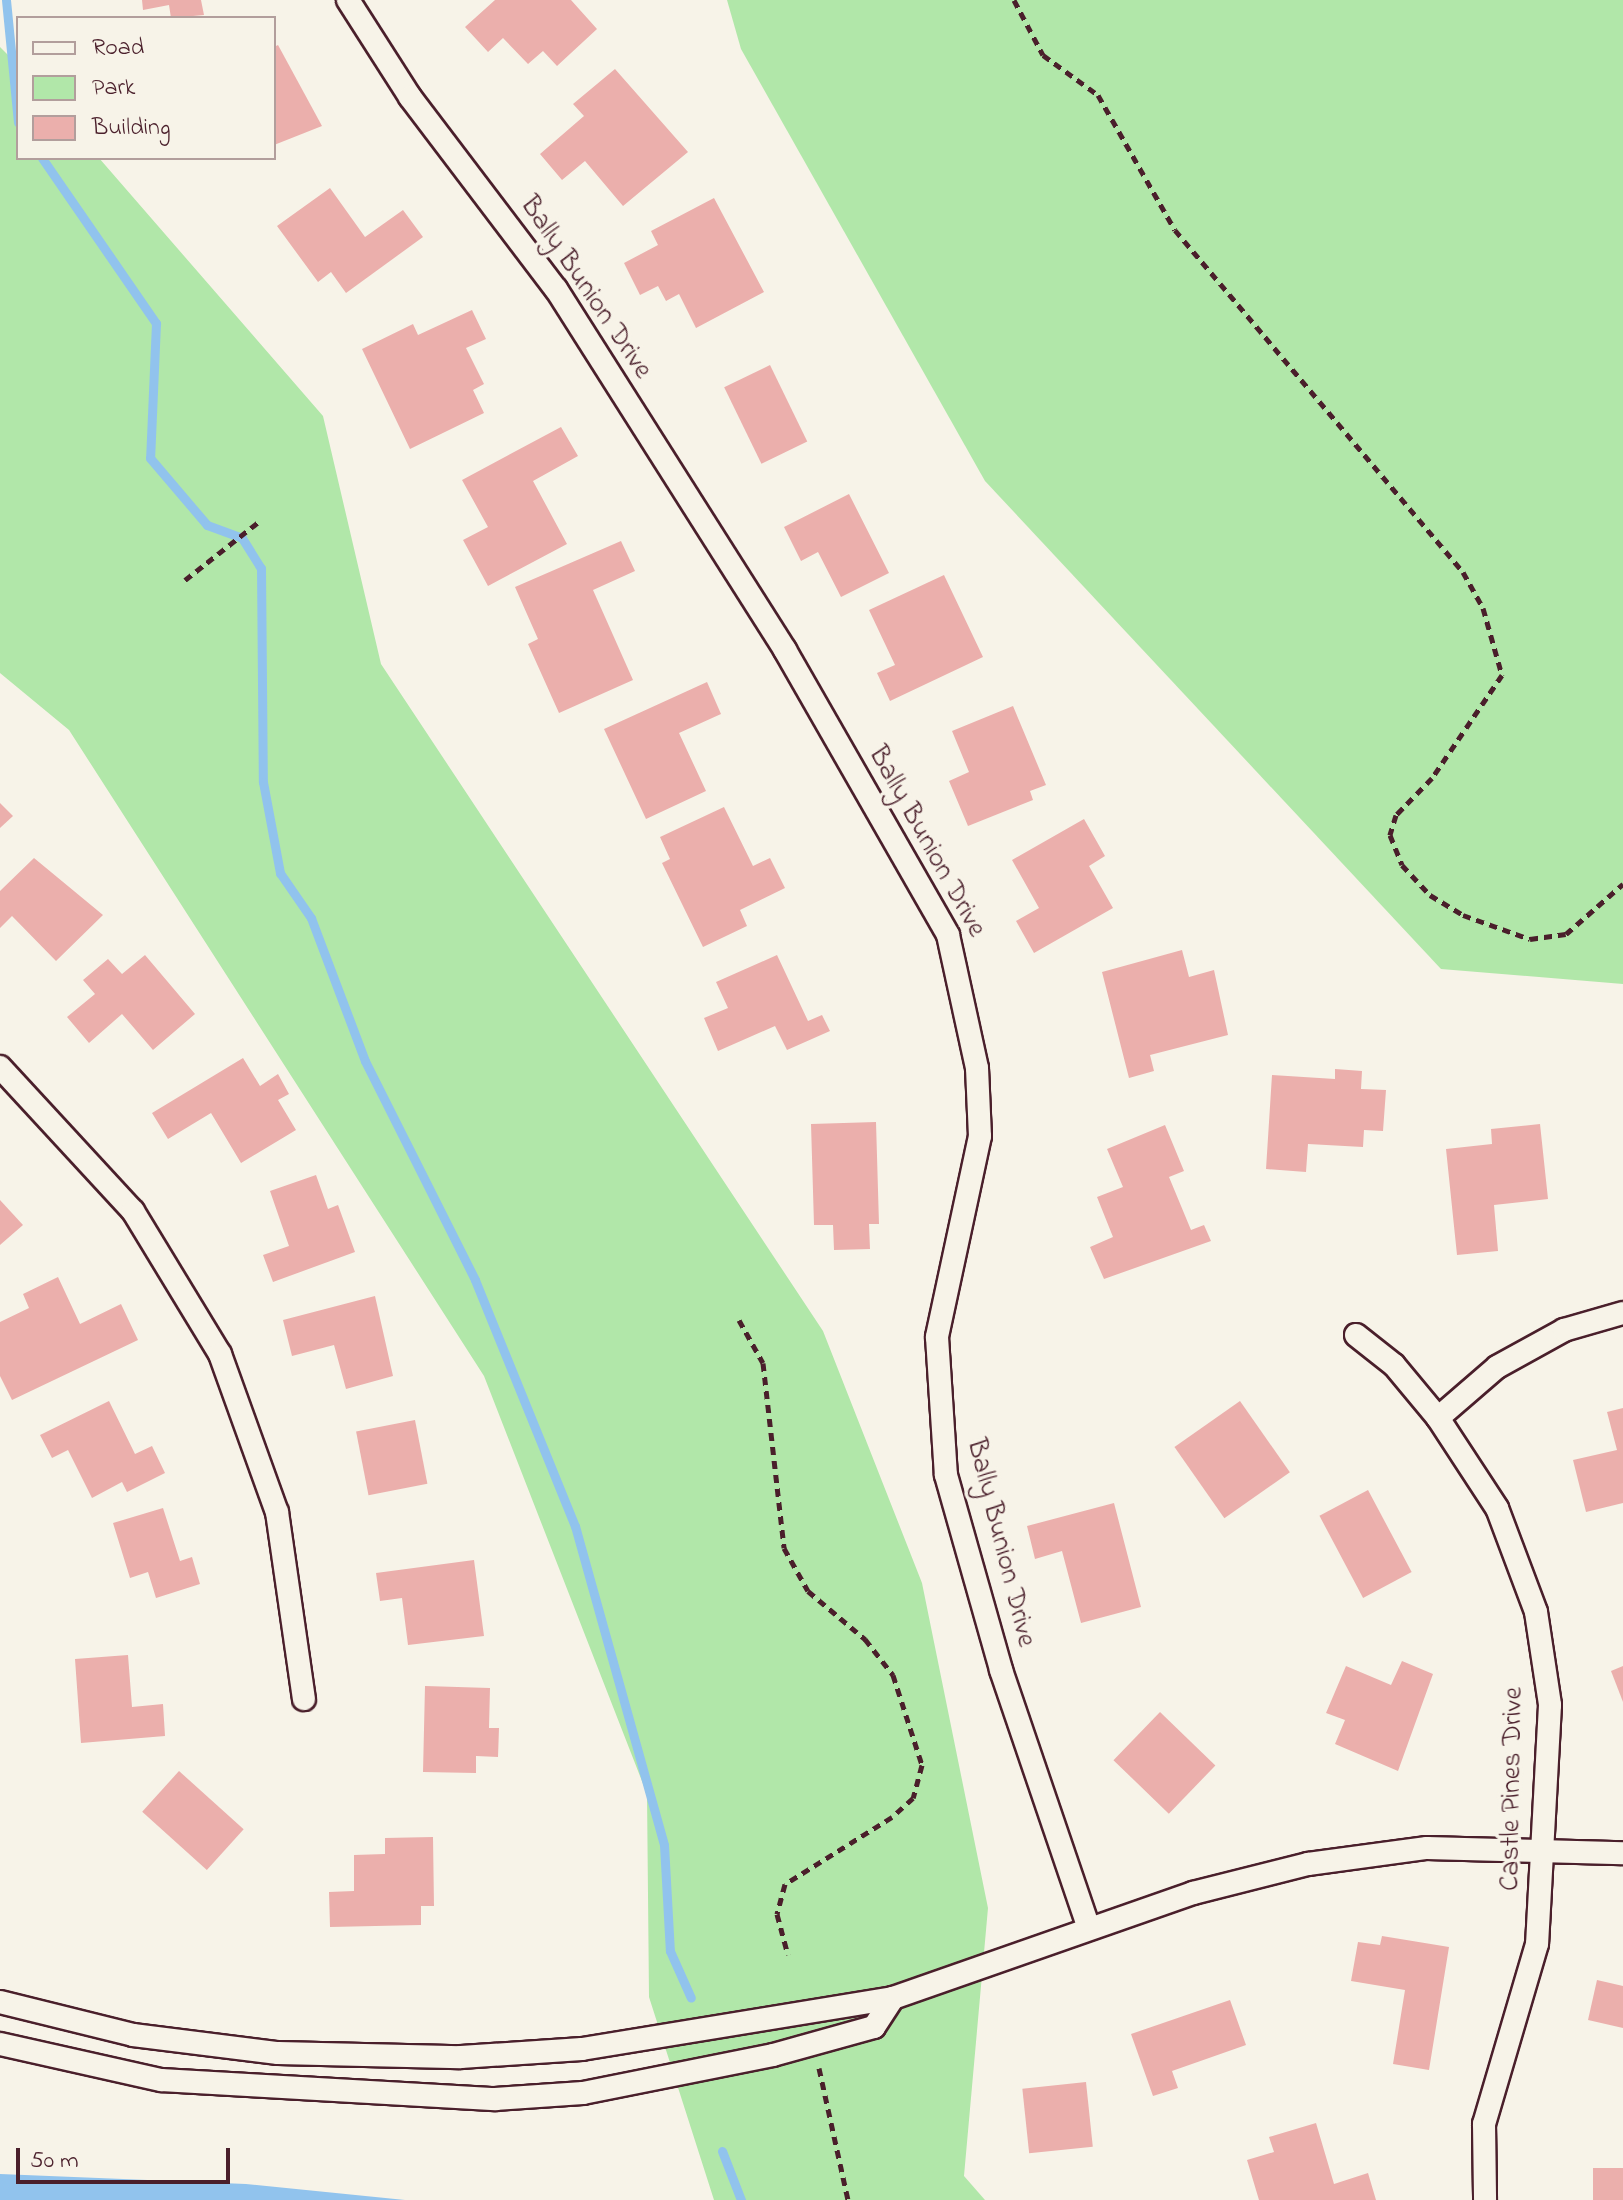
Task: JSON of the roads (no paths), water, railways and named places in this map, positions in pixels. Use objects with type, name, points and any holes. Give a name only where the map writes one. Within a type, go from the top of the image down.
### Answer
[{"type":"street","name":"Bally Bunion Drive","points":[[348,0],[410,97],[556,289],[785,650],[948,935],[977,1068],[980,1136],[937,1337],[946,1475],[1001,1670],[1089,1928]]},
{"type":"street","points":[[1,1069],[133,1211],[220,1354],[277,1512],[304,1699]]},
{"type":"street","points":[[1438,1418],[1497,1367],[1564,1330],[1623,1313]]},
{"type":"street","name":"Castle Pines Drive","points":[[1356,1335],[1394,1365],[1438,1418],[1497,1508],[1536,1612],[1550,1705],[1547,1846],[1537,1944],[1484,2124],[1485,2200]]},
{"type":"street","points":[[0,2002],[133,2035],[278,2053],[461,2057],[582,2049],[893,1998],[1089,1928],[1308,1864],[1427,1848],[1547,1846],[1623,1853]]},
{"type":"street","points":[[0,2044],[161,2080],[495,2099],[583,2093],[773,2055],[874,2027],[893,1998]]},
{"type":"water","points":[[0,2174],[246,2184],[405,2200],[0,2200]]},
{"type":"waterway","points":[[6,0],[16,102]]},
{"type":"waterway","points":[[43,160],[156,323],[150,458],[207,525],[242,538],[261,568],[263,782],[280,873],[311,918],[365,1061],[475,1280],[575,1526],[664,1845],[670,1951],[691,1998]]},
{"type":"waterway","points":[[722,2151],[741,2200]]}]
